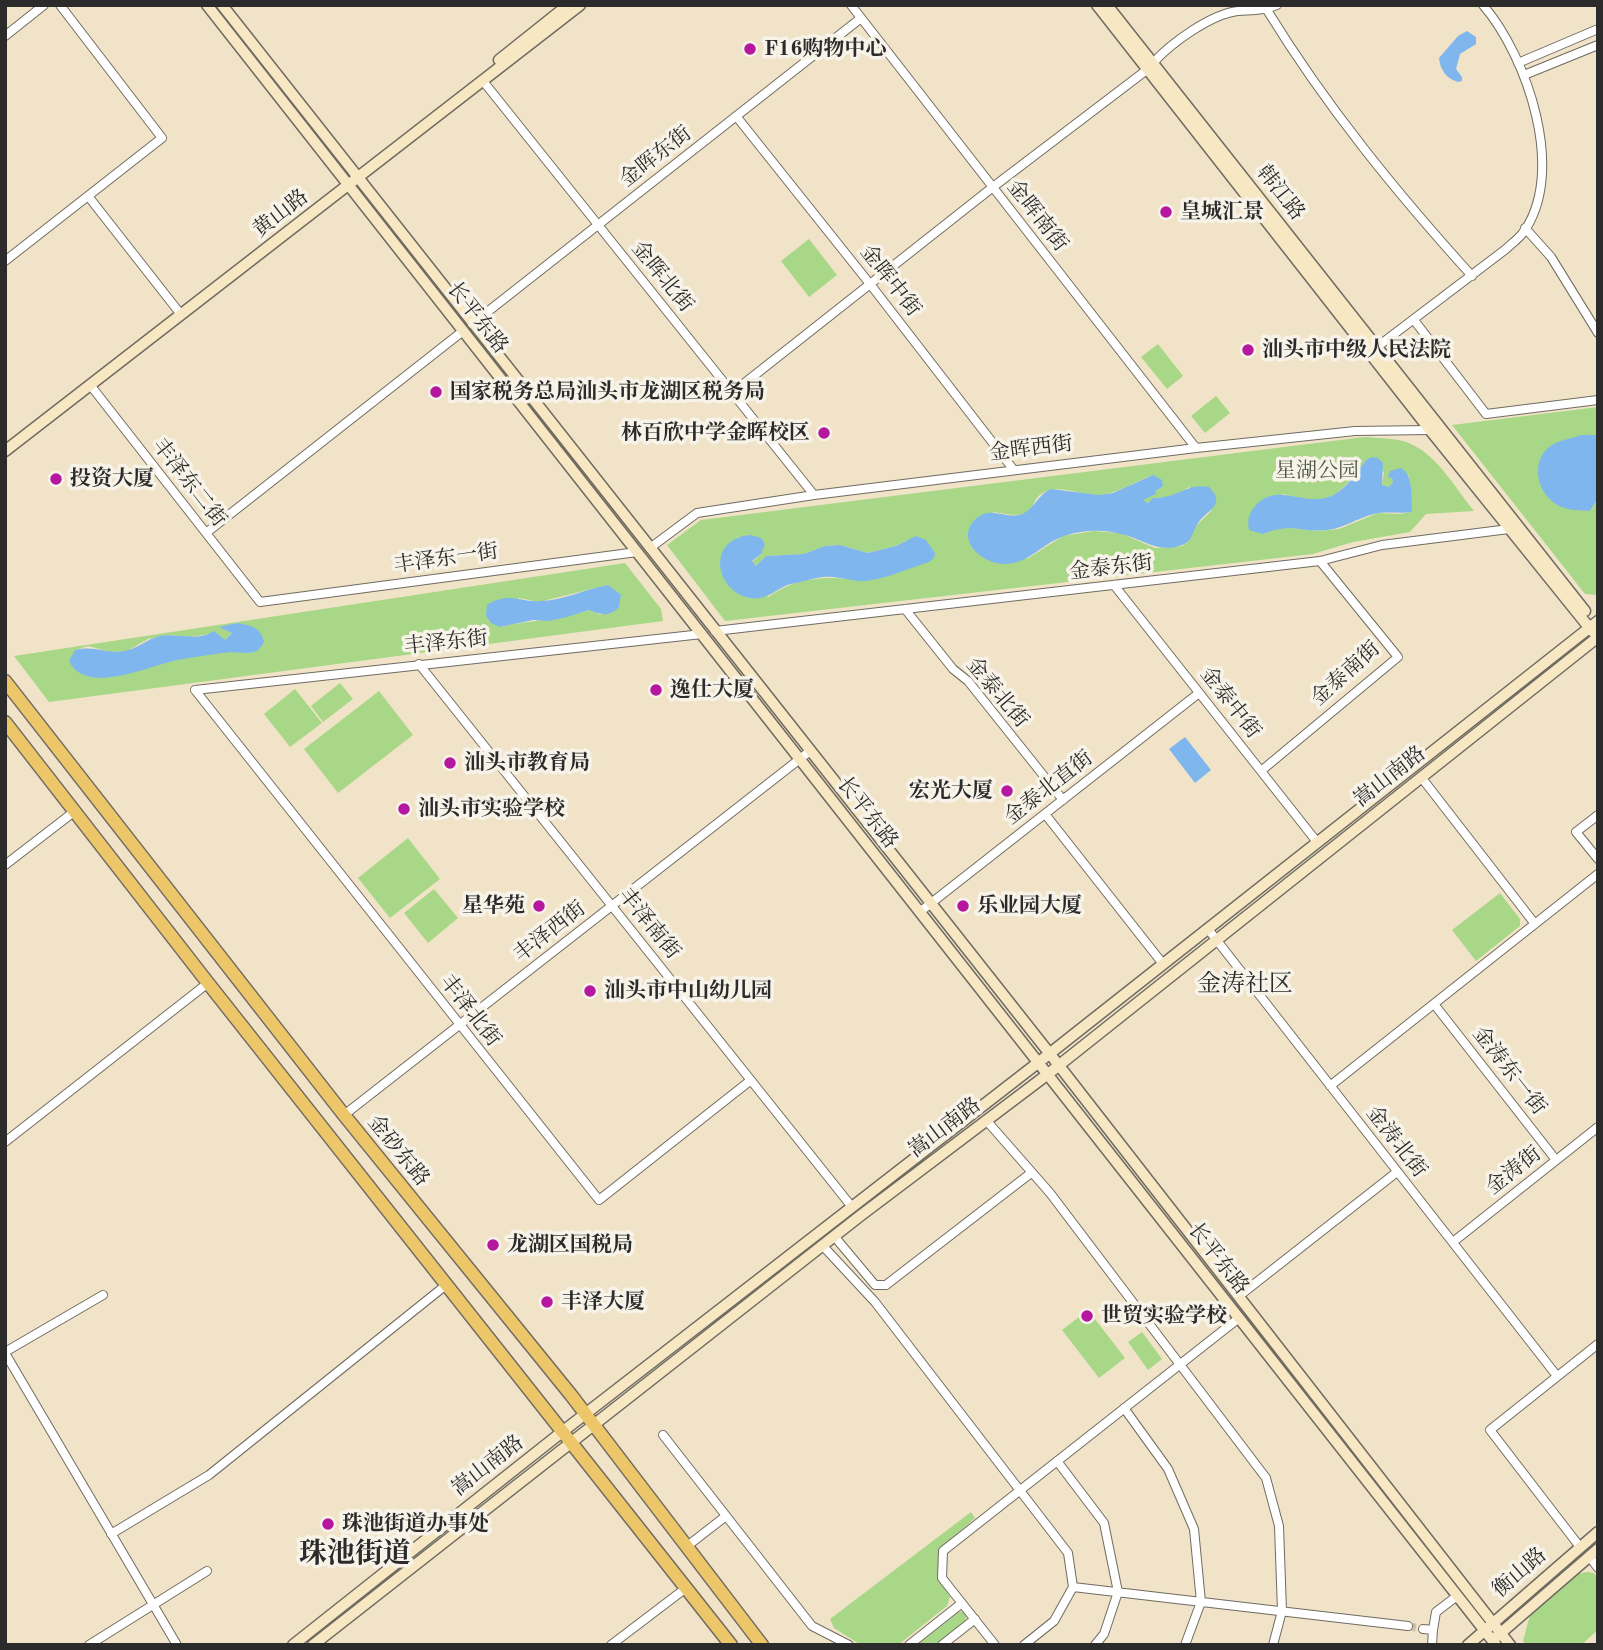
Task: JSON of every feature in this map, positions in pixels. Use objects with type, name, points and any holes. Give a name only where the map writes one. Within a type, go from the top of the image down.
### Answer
[{"type":"main road","name":"金砂东路","points":[[5,681],[344,1115],[593,1426],[762,1645]]},
{"type":"main road","points":[[5,722],[731,1645]]},
{"type":"street","points":[[5,36],[44,5]]},
{"type":"street","points":[[5,261],[162,138],[60,5]]},
{"type":"street","name":"长平东路","points":[[207,5],[346,184],[650,548],[1059,1065],[1239,1296],[1488,1627],[1494,1641],[1510,1645]]},
{"type":"street","name":"长平东路","points":[[222,5],[356,176],[637,552],[1457,1596],[1488,1627]]},
{"type":"street","name":"黄山路","points":[[6,445],[91,386],[568,5]]},
{"type":"street","name":"黄山路","points":[[356,176],[580,5]]},
{"type":"street","name":"金晖南街","points":[[851,5],[1196,448]]},
{"type":"street","name":"韩江路","points":[[1097,5],[1151,66]]},
{"type":"street","name":"韩江路","points":[[1107,5],[1151,66],[1374,350],[1595,624],[1597,637]]},
{"type":"street","points":[[732,393],[1191,32],[1224,14],[1267,10],[1277,5]]},
{"type":"street","points":[[1374,350],[1506,249],[1525,228],[1534,208],[1542,168],[1539,132],[1524,75],[1505,34],[1483,5]]},
{"type":"street","points":[[1267,10],[1299,63],[1333,111],[1429,229],[1472,276]]},
{"type":"street","name":"金晖东街","points":[[206,533],[861,18]]},
{"type":"street","points":[[1518,63],[1598,29]]},
{"type":"street","points":[[1524,75],[1598,45]]},
{"type":"street","name":"金晖北街","points":[[483,81],[814,495]]},
{"type":"street","name":"金晖中街","points":[[737,116],[1013,469]]},
{"type":"street","name":"黄山路","points":[[6,445],[346,184]]},
{"type":"street","points":[[88,196],[179,312]]},
{"type":"street","points":[[1525,228],[1551,257],[1598,333]]},
{"type":"street","points":[[1414,320],[1486,415],[1598,400]]},
{"type":"street","name":"韩江路","points":[[1374,350],[1430,429],[1508,529],[1595,624]]},
{"type":"street","name":"丰泽东二街","points":[[91,386],[260,602]]},
{"type":"street","name":"金晖西街","points":[[650,548],[697,513],[814,495],[1196,448],[1355,431],[1430,429]]},
{"type":"street","name":"金泰东街","points":[[715,631],[1320,561],[1382,545],[1508,529]]},
{"type":"street","name":"丰泽东一街","points":[[260,602],[637,552]]},
{"type":"street","name":"金泰南街","points":[[1261,771],[1398,657],[1320,561]]},
{"type":"street","name":"金泰中街","points":[[1114,585],[1317,842]]},
{"type":"street","name":"金泰北街","points":[[905,609],[953,669],[968,681],[1063,800]]},
{"type":"street","name":"嵩山南路","points":[[293,1645],[1595,624]]},
{"type":"street","name":"丰泽东街","points":[[195,690],[702,634]]},
{"type":"street","name":"嵩山南路","points":[[313,1645],[822,1245],[1059,1065],[1597,637]]},
{"type":"street","name":"丰泽南街","points":[[419,664],[852,1207]]},
{"type":"street","name":"丰泽北街","points":[[195,690],[599,1200],[751,1080]]},
{"type":"street","name":"金泰北直街","points":[[921,912],[1199,693]]},
{"type":"street","name":"丰泽西街","points":[[344,1115],[810,751]]},
{"type":"street","points":[[1421,777],[1535,924]]},
{"type":"street","points":[[5,865],[75,811]]},
{"type":"street","points":[[1045,814],[1163,964]]},
{"type":"street","points":[[1598,814],[1576,832],[1598,859]]},
{"type":"street","points":[[1330,1086],[1598,874]]},
{"type":"street","name":"金涛北街","points":[[1208,929],[1557,1376]]},
{"type":"street","points":[[5,1142],[208,983]]},
{"type":"street","name":"金涛东一街","points":[[1434,1004],[1556,1160]]},
{"type":"street","points":[[986,1120],[1050,1193],[1266,1478],[1279,1526],[1282,1611],[1273,1645]]},
{"type":"street","name":"金涛街","points":[[1452,1242],[1598,1127]]},
{"type":"street","points":[[1239,1296],[1398,1171]]},
{"type":"street","points":[[834,1236],[875,1285],[886,1285],[1031,1173]]},
{"type":"street","points":[[822,1245],[875,1302],[1068,1553],[1073,1587],[1054,1621],[1024,1645]]},
{"type":"street","points":[[111,1534],[209,1475],[446,1285]]},
{"type":"street","points":[[103,1295],[5,1353],[177,1645]]},
{"type":"street","points":[[995,1645],[942,1578],[943,1551],[1239,1318]]},
{"type":"street","points":[[1580,1546],[1490,1430],[1598,1344]]},
{"type":"street","points":[[1124,1408],[1168,1469],[1194,1529],[1200,1602],[1185,1645]]},
{"type":"street","points":[[663,1435],[812,1626],[849,1645]]},
{"type":"street","points":[[1057,1461],[1104,1523],[1118,1592],[1104,1634],[1095,1645]]},
{"type":"street","points":[[686,1547],[726,1516]]},
{"type":"street","name":"衡山路","points":[[1468,1645],[1598,1531]]},
{"type":"street","points":[[1593,1553],[1598,1568]]},
{"type":"street","name":"衡山路","points":[[1494,1641],[1593,1553]]},
{"type":"street","points":[[89,1645],[207,1571]]},
{"type":"street","points":[[1073,1587],[1408,1626]]},
{"type":"street","points":[[611,1645],[686,1588]]},
{"type":"street","points":[[1432,1645],[1436,1612],[1457,1596]]},
{"type":"street","points":[[909,1645],[962,1603]]},
{"type":"street","points":[[942,1645],[975,1619]]},
{"type":"street","points":[[1423,1629],[1433,1630]]},
{"type":"green space","points":[[809,239],[837,275],[809,297],[781,261]]},
{"type":"green space","points":[[1158,344],[1183,376],[1167,389],[1141,357]]},
{"type":"green space","points":[[1216,396],[1230,413],[1205,433],[1191,416]]},
{"type":"green space","points":[[1598,407],[1598,435],[1564,440],[1550,448],[1540,461],[1584,510],[1590,511],[1598,498],[1598,595],[1585,594],[1452,425]]},
{"type":"green space","name":"星湖公园","points":[[1364,437],[1403,441],[1425,452],[1474,511],[1426,514],[1410,532],[1353,542],[1313,554],[725,621],[667,545],[701,520]],"holes":[[[1366,460],[1384,472],[1382,485],[1389,487],[1393,482],[1392,478],[1409,476],[1411,512],[1378,513],[1339,529],[1318,531],[1282,527],[1263,534],[1283,494],[1313,499],[1332,496],[1348,483]],[[1153,475],[1155,494],[1142,500],[1149,503],[1153,498],[1174,497],[1189,487],[1212,510],[1182,546],[1155,548],[1120,533],[1094,531],[1063,536],[1027,559],[993,512],[1012,515],[1026,513],[1038,496],[1050,490],[1102,495]],[[737,536],[761,554],[752,562],[757,566],[766,556],[804,554],[825,546],[840,545],[868,553],[896,546],[907,540],[866,581],[815,579],[792,585],[768,597]]]},
{"type":"green space","points":[[625,563],[661,609],[663,621],[49,702],[14,656]],"holes":[[[608,585],[601,615],[589,610],[500,627],[519,598],[539,602]],[[237,623],[251,653],[204,654],[118,675],[92,677],[75,650],[88,646],[110,652],[127,651],[148,639],[169,635],[190,637],[209,634],[225,640],[232,633],[220,627]]]},
{"type":"green space","points":[[340,683],[353,699],[323,722],[311,706]]},
{"type":"green space","points":[[295,689],[322,723],[290,747],[264,714]]},
{"type":"green space","points":[[379,691],[413,735],[338,793],[304,749]]},
{"type":"green space","points":[[408,838],[440,879],[390,918],[358,878]]},
{"type":"green space","points":[[434,889],[458,918],[428,943],[404,913]]},
{"type":"green space","points":[[1500,893],[1520,919],[1520,926],[1476,961],[1452,930]]},
{"type":"green space","points":[[1088,1310],[1125,1358],[1099,1378],[1062,1330]]},
{"type":"green space","points":[[1142,1332],[1162,1359],[1148,1370],[1128,1342]]},
{"type":"green space","points":[[971,1512],[975,1518],[939,1550],[938,1578],[950,1597],[947,1606],[898,1645],[861,1645],[834,1628],[830,1619]]},
{"type":"green space","points":[[1594,1573],[1598,1578],[1598,1630],[1581,1645],[1526,1645],[1523,1641],[1530,1615],[1578,1574]]},
{"type":"green space","points":[[964,1611],[967,1615],[965,1621],[935,1645],[917,1645],[959,1612]]},
{"type":"water","points":[[1467,31],[1476,37],[1476,44],[1460,54],[1456,69],[1462,81],[1458,82],[1445,73],[1439,58],[1458,36]]},
{"type":"water","points":[[1581,435],[1598,435],[1598,498],[1590,511],[1569,509],[1555,503],[1543,491],[1538,475],[1538,466],[1548,448]]},
{"type":"water","points":[[1372,457],[1383,463],[1382,485],[1389,487],[1393,482],[1392,478],[1388,477],[1390,471],[1401,468],[1405,471],[1411,487],[1412,512],[1374,514],[1327,530],[1289,528],[1263,534],[1249,530],[1250,514],[1264,498],[1282,495],[1319,499],[1334,495],[1345,487],[1366,460]]},
{"type":"water","points":[[1153,475],[1162,480],[1163,486],[1155,491],[1156,494],[1143,500],[1148,503],[1153,498],[1169,496],[1194,487],[1209,487],[1214,493],[1216,503],[1185,544],[1165,548],[1113,532],[1084,531],[1061,537],[1025,559],[1006,564],[988,560],[973,549],[969,541],[971,525],[978,517],[988,513],[1019,515],[1051,489],[1099,495],[1113,493]]},
{"type":"water","points":[[750,535],[761,538],[765,544],[761,554],[752,561],[756,566],[766,556],[804,554],[825,546],[840,545],[868,553],[896,546],[916,536],[926,540],[935,553],[929,562],[881,578],[861,581],[819,578],[785,586],[765,597],[753,598],[735,592],[727,584],[720,564],[727,545],[736,538]]},
{"type":"water","points":[[608,585],[621,595],[619,607],[609,614],[589,610],[549,621],[533,620],[500,627],[491,623],[486,616],[487,605],[502,599],[550,600]]},
{"type":"water","points":[[237,623],[258,630],[264,642],[258,650],[251,653],[231,652],[183,659],[105,678],[90,677],[78,672],[69,661],[75,650],[88,648],[124,651],[160,636],[194,637],[214,631],[225,640],[232,633],[219,627]]},
{"type":"water","points":[[1185,737],[1211,770],[1195,783],[1169,749]]},
{"type":"tunnel","points":[[1408,1626],[1423,1629]]},
{"type":"place","name":"F16购物中心","points":[[750,49]]},
{"type":"place","name":"皇城汇景","points":[[1166,212]]},
{"type":"place","name":"汕头市中级人民法院","points":[[1248,350]]},
{"type":"place","name":"国家税务总局汕头市龙湖区税务局","points":[[436,392]]},
{"type":"place","name":"林百欣中学金晖校区","points":[[824,433]]},
{"type":"place","name":"投资大厦","points":[[56,479]]},
{"type":"place","name":"逸仕大厦","points":[[656,690]]},
{"type":"place","name":"汕头市教育局","points":[[450,763]]},
{"type":"place","name":"宏光大厦","points":[[1007,791]]},
{"type":"place","name":"汕头市实验学校","points":[[404,809]]},
{"type":"place","name":"星华苑","points":[[539,906]]},
{"type":"place","name":"乐业园大厦","points":[[963,906]]},
{"type":"place","name":"汕头市中山幼儿园","points":[[590,991]]},
{"type":"place","name":"龙湖区国税局","points":[[493,1245]]},
{"type":"place","name":"丰泽大厦","points":[[547,1302]]},
{"type":"place","name":"世贸实验学校","points":[[1087,1316]]},
{"type":"place","name":"珠池街道办事处","points":[[328,1524]]},
{"type":"district","name":"金涛社区","points":[[1245,985]]},
{"type":"district","name":"珠池街道","points":[[355,1555]]}]
